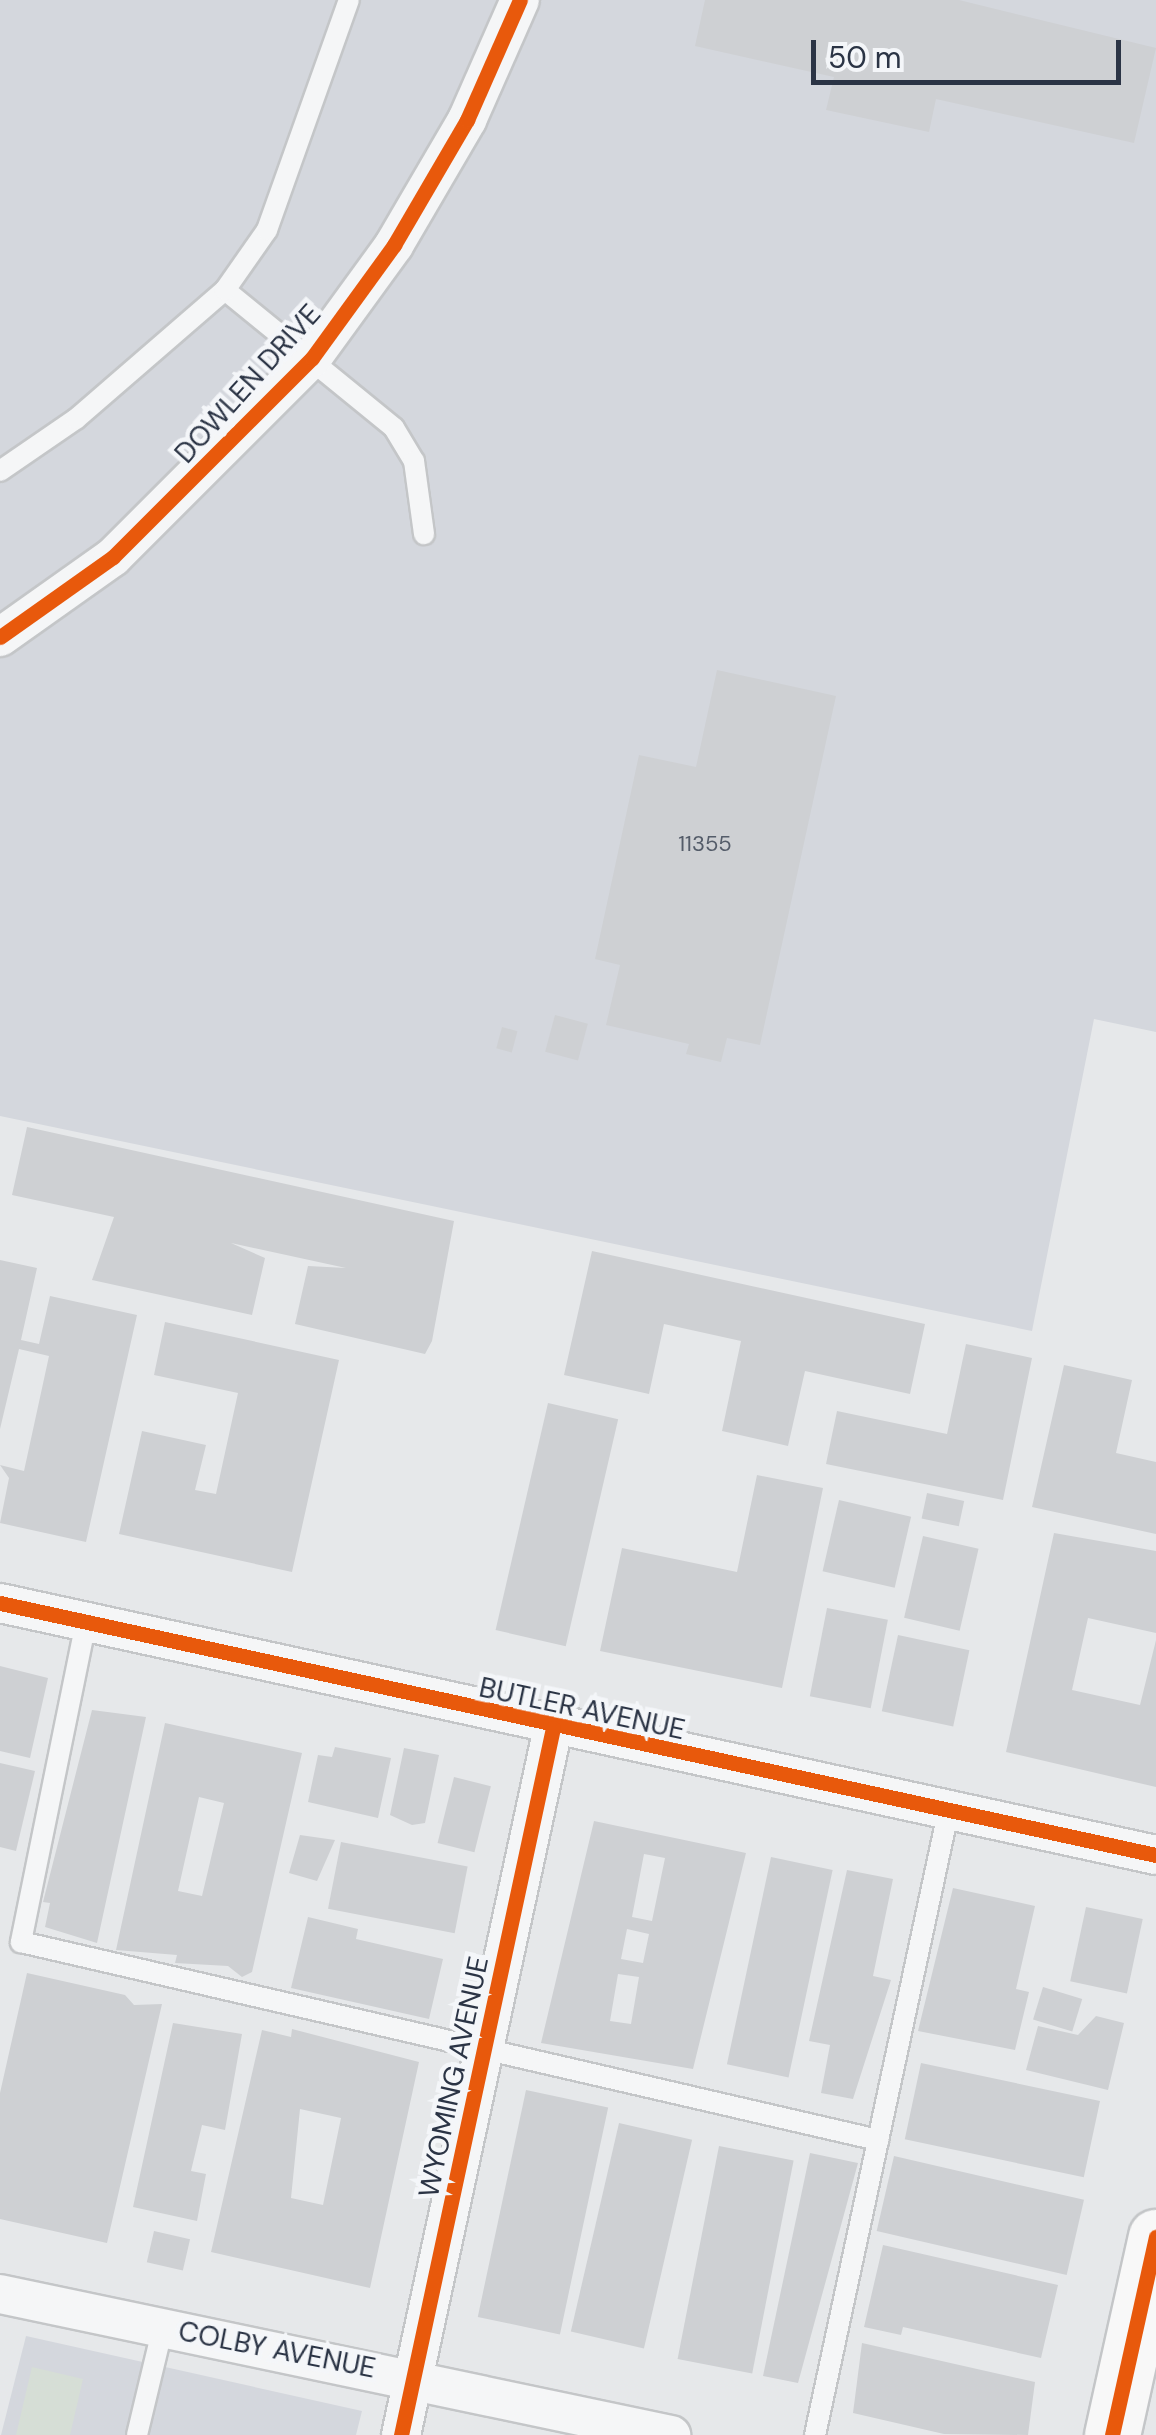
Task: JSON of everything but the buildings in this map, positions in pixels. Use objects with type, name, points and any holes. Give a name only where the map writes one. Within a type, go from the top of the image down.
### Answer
[{"type":"street","name":"DOWLEN DRIVE","points":[[0,637],[113,556],[312,358],[412,214],[520,0]]},
{"type":"street","name":"BUTLER AVENUE","points":[[0,1603],[553,1728],[1156,1855]]},
{"type":"street","name":"WYOMING AVENUE","points":[[401,2435],[488,2046],[553,1728]]},
{"type":"street","points":[[1112,2435],[1156,2236]]},
{"type":"street","name":"COLBY AVENUE","points":[[0,2294],[413,2376],[670,2435]]},
{"type":"lane","points":[[0,471],[76,419],[225,290],[267,230],[349,0]]},
{"type":"lane","points":[[225,290],[394,428],[414,461],[424,534]]},
{"type":"lane","points":[[86,1622],[21,1942],[488,2046],[878,2140]]},
{"type":"lane","points":[[815,2435],[948,1813]]},
{"type":"lane","points":[[137,2435],[164,2327]]},
{"type":"shaded area","points":[[0,0],[1156,0],[1156,1032],[1094,1019],[1032,1331],[0,1116]]},
{"type":"shaded area","points":[[26,2336],[362,2411],[356,2435],[1,2435]]},
{"type":"shaded area","points":[[32,2367],[83,2379],[70,2435],[16,2435]]},
{"type":"cycle path","points":[[0,637],[113,557],[312,358],[394,245],[467,120],[520,0]]},
{"type":"cycle path","points":[[0,1603],[1156,1855]]},
{"type":"cycle path","points":[[401,2435],[553,1728]]},
{"type":"cycle path","points":[[1112,2435],[1156,2237]]}]
